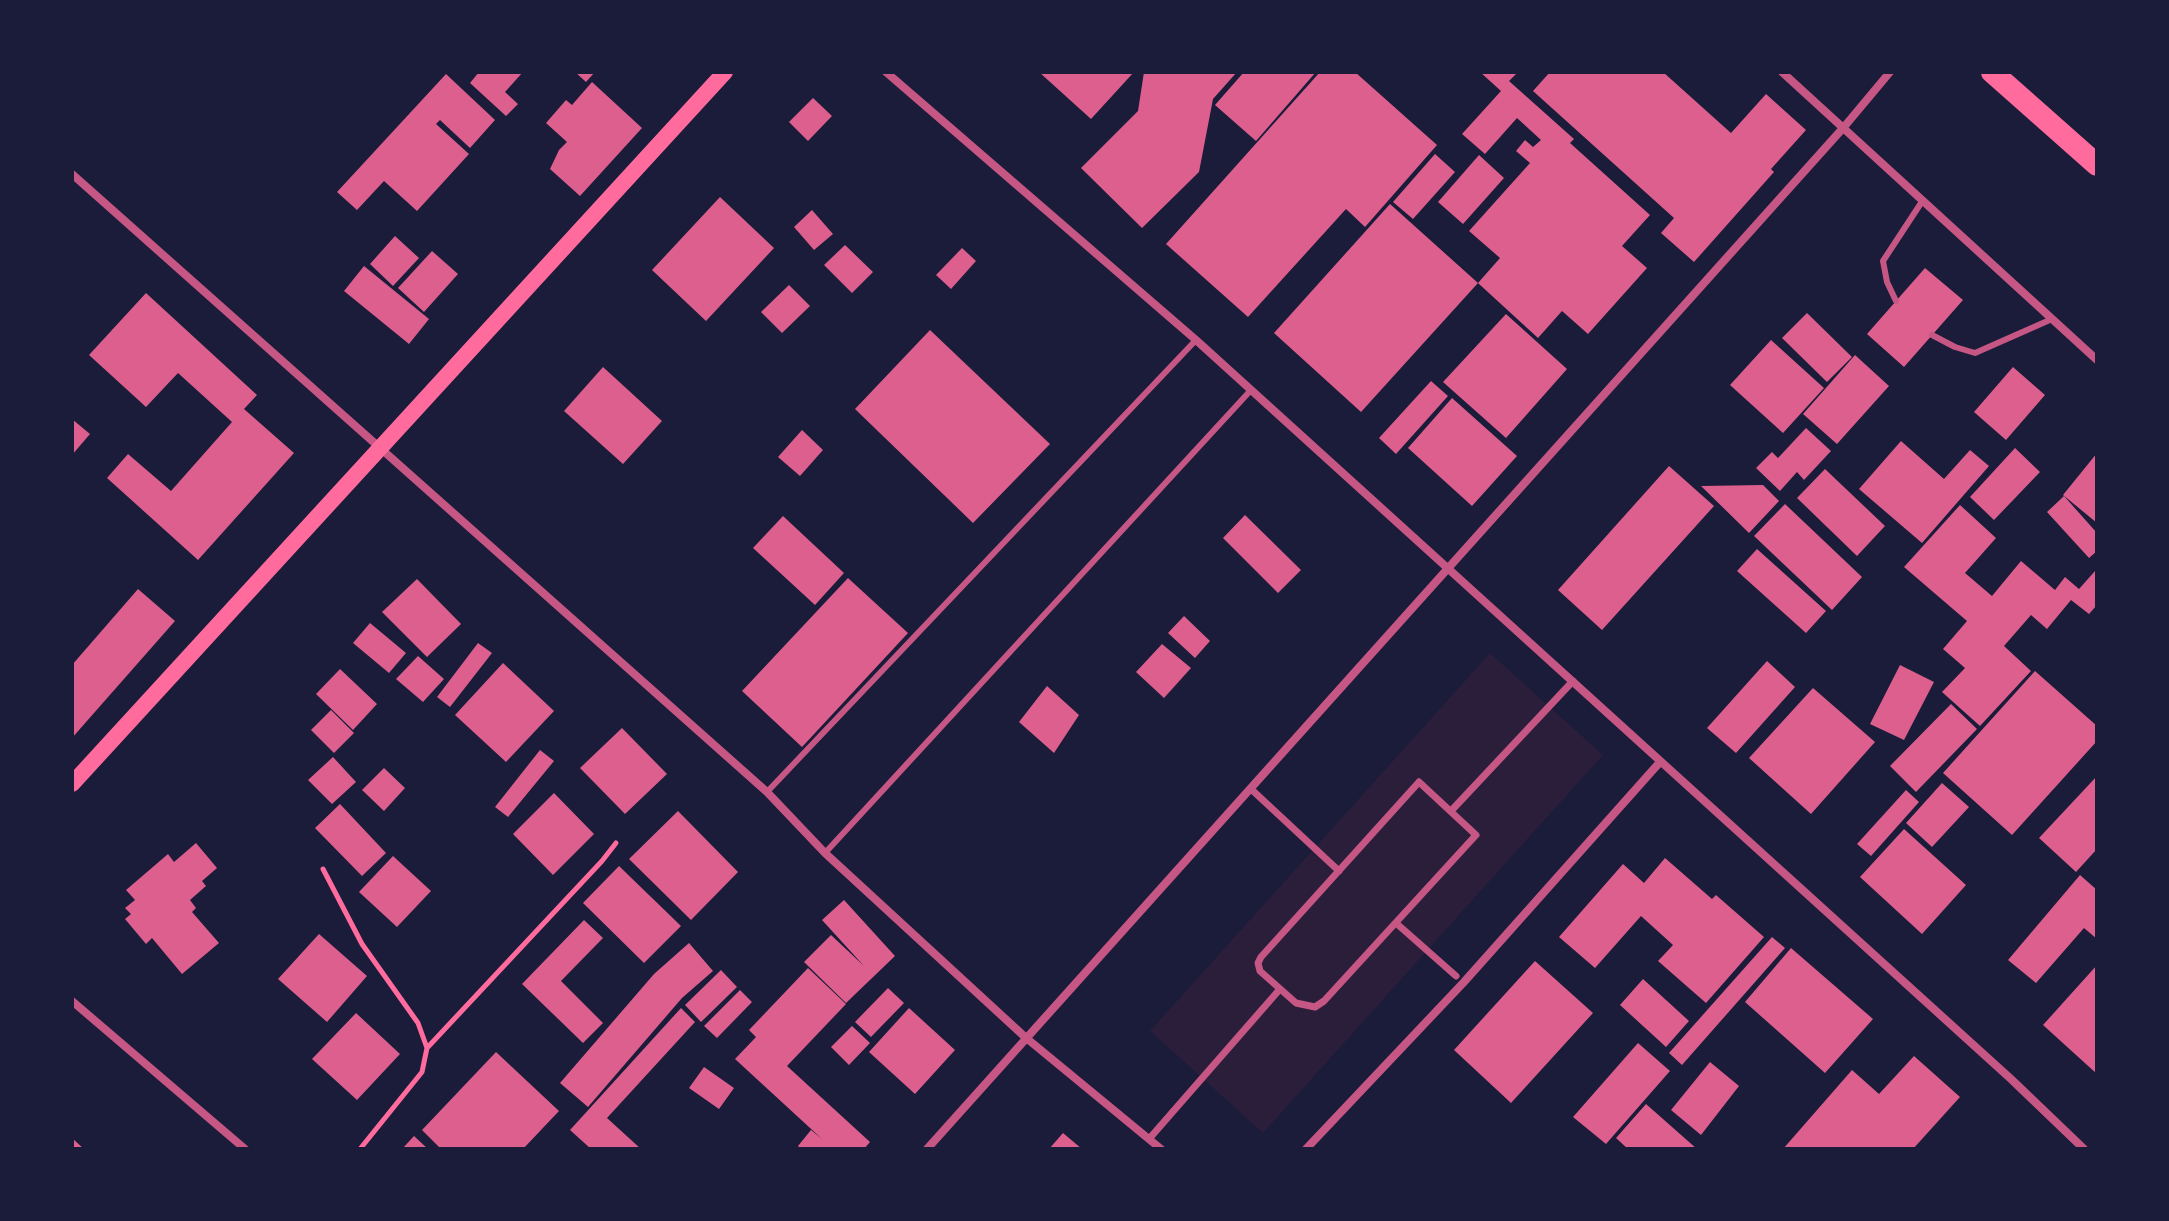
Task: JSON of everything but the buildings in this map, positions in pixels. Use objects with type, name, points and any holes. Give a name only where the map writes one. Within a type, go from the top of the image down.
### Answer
[{"type":"highway","points":[[2002,75],[2097,165]]},
{"type":"main road","points":[[72,784],[725,72]]},
{"type":"street","points":[[886,72],[1196,340],[2011,1079],[2084,1149]]},
{"type":"street","points":[[1782,72],[2097,360]]},
{"type":"street","points":[[927,1149],[1890,72]]},
{"type":"street","points":[[72,174],[767,792],[825,853],[1025,1037],[1161,1149]]},
{"type":"street","points":[[1451,811],[1573,681]]},
{"type":"street","points":[[1306,1149],[1660,762]]},
{"type":"street","points":[[1419,782],[1476,835],[1324,1001],[1315,1007],[1296,1003],[1260,971],[1258,963],[1339,871],[1419,782]]},
{"type":"street","points":[[1251,789],[1339,871]]},
{"type":"street","points":[[1396,923],[1460,979]]},
{"type":"street","points":[[1149,1139],[1280,989]]},
{"type":"street","points":[[72,1001],[245,1149]]},
{"type":"lane","points":[[1896,301],[1887,282],[1883,261],[1923,200]]},
{"type":"lane","points":[[1932,335],[1975,353],[2052,319]]},
{"type":"lane","points":[[767,792],[1196,340]]},
{"type":"lane","points":[[825,853],[1251,390]]},
{"type":"path","points":[[360,1149],[422,1072],[427,1048],[616,843]]},
{"type":"path","points":[[323,869],[362,944],[418,1023],[427,1048]]},
{"type":"shaded area","points":[[1490,653],[1603,755],[1263,1133],[1150,1031]]}]
